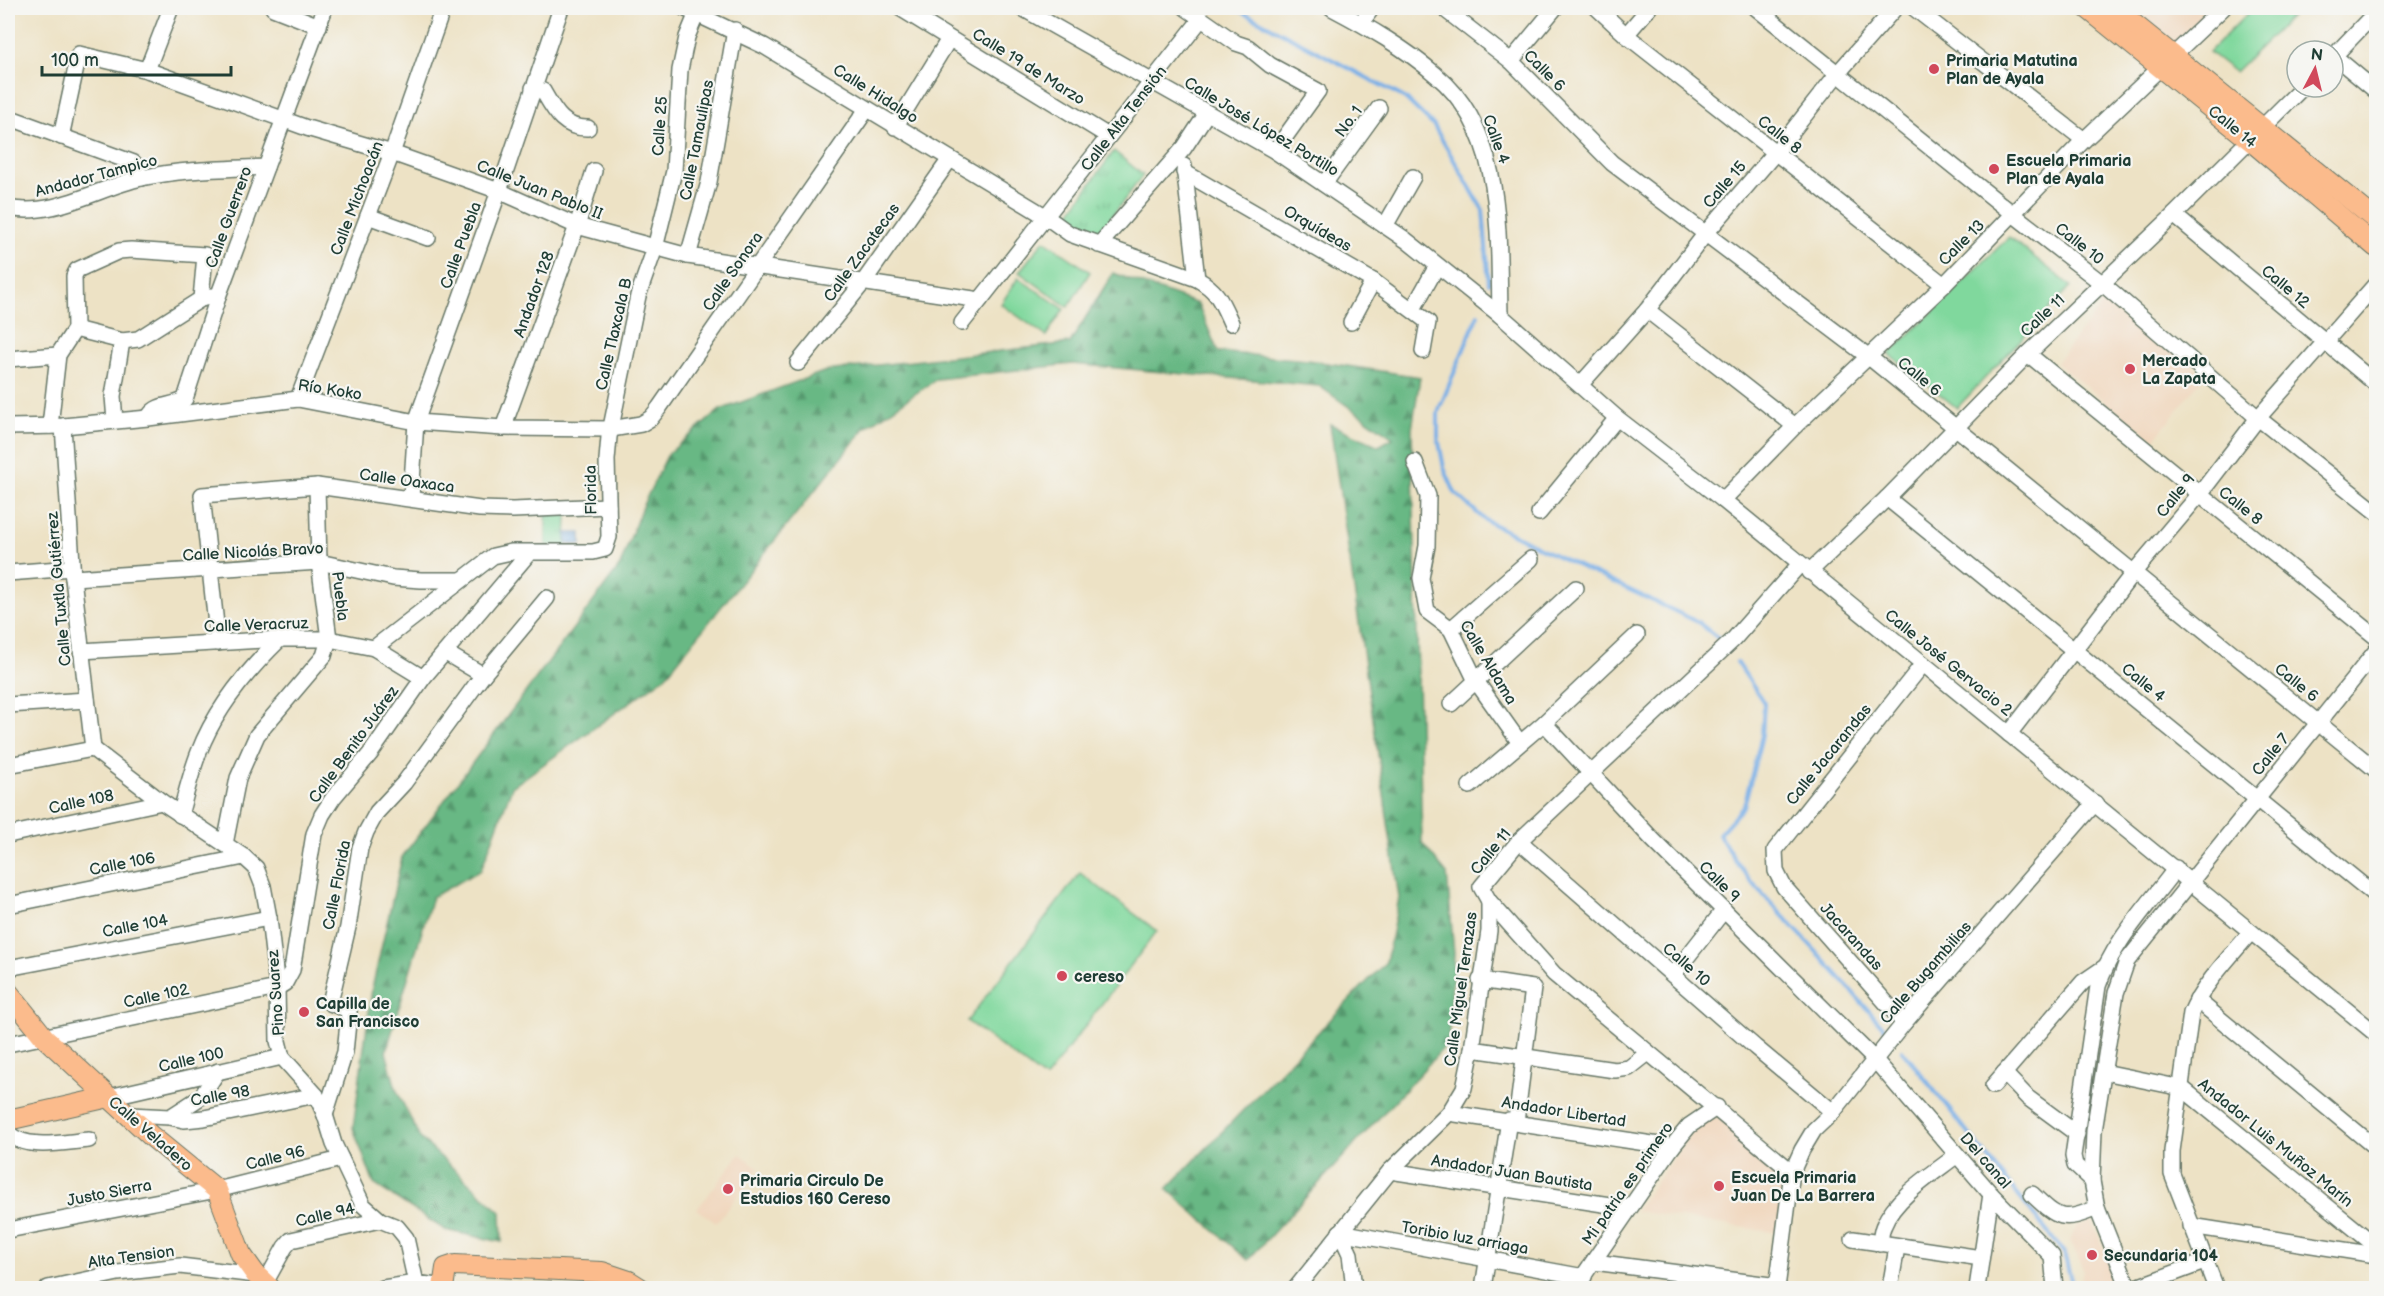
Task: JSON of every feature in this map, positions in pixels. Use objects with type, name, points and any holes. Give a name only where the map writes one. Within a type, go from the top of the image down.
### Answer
[{"type":"main road","name":"Calle 14","points":[[2087,8],[2166,61],[2256,133],[2376,220]]},
{"type":"main road","name":"Calle 14","points":[[2114,8],[2166,61]]},
{"type":"main road","name":"Calle 14","points":[[2256,133],[2376,248]]},
{"type":"main road","name":"Calle Veladero","points":[[8,992],[44,1037],[151,1136],[217,1190]]},
{"type":"main road","points":[[8,1120],[109,1097]]},
{"type":"main road","points":[[217,1190],[241,1254],[264,1282]]},
{"type":"main road","points":[[444,1281],[455,1265],[602,1272],[629,1281],[640,1288]]},
{"type":"street","points":[[147,70],[171,8]]},
{"type":"street","points":[[273,8],[319,26]]},
{"type":"street","name":"Calle Guerrero","points":[[148,418],[157,407],[179,403],[185,399],[219,294],[325,8]]},
{"type":"street","name":"Calle Michoacán","points":[[298,399],[392,153],[443,8]]},
{"type":"street","name":"Calle Puebla","points":[[411,498],[416,422],[499,191],[561,8]]},
{"type":"street","name":"Calle 19 de Marzo","points":[[900,8],[1108,136]]},
{"type":"street","name":"Calle José López Portillo","points":[[1022,8],[1275,151],[1385,226],[1500,315]]},
{"type":"street","points":[[1186,8],[1236,43],[1257,53],[1270,64],[1318,91],[1275,151]]},
{"type":"street","name":"Calle 4","points":[[1332,8],[1361,23],[1438,76],[1463,105],[1480,135],[1490,171],[1497,212],[1500,315]]},
{"type":"street","points":[[1361,23],[1372,8]]},
{"type":"street","name":"Calle 6","points":[[1443,8],[1511,61],[1612,163],[1869,357],[2376,770]]},
{"type":"street","points":[[1511,61],[1555,8]]},
{"type":"street","name":"Calle 8","points":[[1597,8],[1626,35],[1944,285]]},
{"type":"street","points":[[1626,35],[1649,8]]},
{"type":"street","name":"Calle 10","points":[[1756,8],[2103,284],[2258,418],[2376,512]]},
{"type":"street","name":"Calle 15","points":[[1580,385],[1647,310],[1706,233],[1775,153],[1838,73],[1895,8]]},
{"type":"street","points":[[1914,8],[2084,141]]},
{"type":"street","name":"Calle 13","points":[[1723,500],[1795,426],[1944,285],[2084,141],[2223,8]]},
{"type":"street","name":"Calle Hidalgo","points":[[693,9],[735,30],[1045,216]]},
{"type":"street","name":"Calle 25","points":[[655,248],[674,171],[680,70],[693,9]]},
{"type":"street","points":[[2345,44],[2376,12]]},
{"type":"street","name":"Calle Alta Tensión","points":[[962,323],[1201,19]]},
{"type":"street","name":"Calle Tamaulipas","points":[[688,256],[709,182],[735,30]]},
{"type":"street","points":[[895,127],[949,39]]},
{"type":"street","name":"Calle Juan Pablo II","points":[[61,137],[79,54],[147,70],[283,119],[392,153],[499,191],[577,226],[655,248],[688,256],[862,284],[980,300]]},
{"type":"street","points":[[2345,66],[2376,91]]},
{"type":"street","points":[[533,88],[543,91],[558,116],[567,124],[588,128]]},
{"type":"street","name":"Calle 11","points":[[1489,902],[1481,887],[1519,841],[1733,640],[1804,568],[1887,498],[2028,354],[2103,284],[2291,99]]},
{"type":"street","name":"No. 1","points":[[1324,184],[1379,108]]},
{"type":"street","name":"Calle Sonora","points":[[611,429],[640,424],[651,418],[867,109]]},
{"type":"street","points":[[1099,245],[1184,148],[1207,113]]},
{"type":"street","points":[[8,117],[134,163],[142,178]]},
{"type":"street","points":[[1184,148],[1184,172],[1197,279]]},
{"type":"street","name":"Calle Zacatecas","points":[[798,363],[862,284],[950,159]]},
{"type":"street","name":"Andador Tampico","points":[[8,208],[26,211],[45,209],[100,189],[142,178],[199,170],[266,167]]},
{"type":"street","name":"Andador 128","points":[[503,428],[577,226],[594,171]]},
{"type":"street","name":"Orquídeas","points":[[1184,172],[1373,281],[1413,309],[1428,322],[1423,351]]},
{"type":"street","points":[[1385,226],[1413,177]]},
{"type":"street","name":"Calle 12","points":[[2174,215],[2376,384]]},
{"type":"street","points":[[368,216],[428,238]]},
{"type":"street","points":[[1045,216],[1070,234],[1197,279],[1213,288],[1221,299],[1231,323]]},
{"type":"street","name":"Calle Tlaxcala B","points":[[611,429],[638,296],[655,248]]},
{"type":"street","points":[[201,299],[205,255],[119,251],[77,270],[74,276],[75,329],[122,341],[138,339],[201,299],[219,294]]},
{"type":"street","points":[[1413,309],[1437,266]]},
{"type":"street","points":[[1351,322],[1373,281]]},
{"type":"street","name":"Calle 9","points":[[2010,734],[2134,572],[2199,495],[2258,418],[2376,284]]},
{"type":"street","points":[[1647,310],[1795,426]]},
{"type":"street","name":"Calle José Gervacio 2","points":[[1500,315],[1617,418],[1723,500],[2192,881],[2376,1034]]},
{"type":"street","name":"Calle Tuxtla Gutiérrez","points":[[75,329],[58,355],[57,426],[93,749]]},
{"type":"street","points":[[115,421],[113,396],[122,341]]},
{"type":"street","name":"Calle 8","points":[[2028,354],[2376,637]]},
{"type":"street","points":[[8,358],[58,355]]},
{"type":"street","name":"Río Koko","points":[[8,427],[57,426],[148,418],[298,399],[416,422],[503,428],[611,429]]},
{"type":"street","points":[[1539,513],[1617,418]]},
{"type":"street","name":"Florida","points":[[530,553],[593,552],[605,549],[609,537],[607,460],[611,429]]},
{"type":"street","name":"Calle Aldama","points":[[1415,462],[1428,496],[1427,546],[1421,578],[1427,611],[1451,628],[1476,681],[1520,743]]},
{"type":"street","name":"Calle Oaxaca","points":[[211,570],[202,495],[317,486],[480,508],[513,510],[608,506]]},
{"type":"street","name":"Puebla","points":[[317,486],[319,562],[329,639]]},
{"type":"street","name":"Calle 4","points":[[1887,498],[2376,896]]},
{"type":"street","points":[[374,648],[493,556],[511,552],[530,553]]},
{"type":"street","name":"Calle Benito Juárez","points":[[277,988],[285,983],[292,970],[314,834],[322,815],[333,798],[370,754],[423,678],[530,553]]},
{"type":"street","points":[[1451,628],[1531,559]]},
{"type":"street","name":"Calle Nicolás Bravo","points":[[8,573],[211,570],[319,562],[393,578],[461,580]]},
{"type":"street","points":[[211,570],[218,643]]},
{"type":"street","points":[[1451,704],[1576,588]]},
{"type":"street","name":"Calle Florida","points":[[326,1115],[345,1052],[349,1010],[330,1004],[348,927],[360,848],[377,812],[404,783],[483,675],[547,598]]},
{"type":"street","points":[[1470,786],[1544,723],[1637,635]]},
{"type":"street","points":[[180,815],[199,751],[219,714],[259,660],[280,639]]},
{"type":"street","name":"Calle Veracruz","points":[[81,651],[280,639],[329,639],[374,648],[423,678]]},
{"type":"street","points":[[225,844],[238,778],[257,735],[324,656],[329,639]]},
{"type":"street","name":"Calle 7","points":[[2129,1288],[2097,1208],[2092,1181],[2094,1131],[2116,993],[2127,961],[2376,651]]},
{"type":"street","points":[[446,653],[483,675]]},
{"type":"street","name":"Calle Jacarandas","points":[[1776,871],[1775,849],[1923,664]]},
{"type":"street","points":[[8,700],[8,705],[87,700]]},
{"type":"street","name":"Calle 9","points":[[1544,723],[1653,840],[1875,1060]]},
{"type":"street","points":[[8,765],[93,749]]},
{"type":"street","name":"Pino Suarez","points":[[93,749],[162,802],[244,857],[256,868],[263,886],[269,918],[277,988],[278,1041],[282,1057],[316,1095],[326,1115],[341,1159],[363,1205],[380,1220],[397,1227],[406,1238],[416,1283]]},
{"type":"street","name":"Calle 108","points":[[8,835],[162,802]]},
{"type":"street","name":"Calle Bugambilias","points":[[1778,1287],[1792,1172],[1814,1130],[1833,1112],[1904,1023],[2095,803]]},
{"type":"street","name":"Calle 10","points":[[1519,841],[1833,1112]]},
{"type":"street","name":"Calle 106","points":[[8,905],[244,857]]},
{"type":"street","points":[[2092,1181],[2076,1165],[2073,1156],[2098,986],[2114,950],[2176,868]]},
{"type":"street","name":"Jacarandas","points":[[1776,871],[1784,888],[1904,1023]]},
{"type":"street","points":[[1489,902],[1554,974],[1717,1107],[1792,1172]]},
{"type":"street","name":"Calle Miguel Terrazas","points":[[1296,1288],[1390,1171],[1449,1113],[1464,1088],[1489,931],[1489,902]]},
{"type":"street","points":[[1673,975],[1724,910]]},
{"type":"street","name":"Calle 104","points":[[8,968],[269,918]]},
{"type":"street","points":[[2216,1288],[2172,1174],[2173,1142],[2191,1013],[2197,1000],[2251,932]]},
{"type":"street","points":[[1993,1086],[2083,982],[2105,967]]},
{"type":"street","points":[[1480,980],[1533,988],[1526,1055],[1497,1189],[1482,1288]]},
{"type":"street","name":"Calle 102","points":[[8,1044],[277,988]]},
{"type":"street","points":[[2197,1000],[2376,1148]]},
{"type":"street","points":[[1472,1049],[1526,1055],[1615,1070],[1629,1068],[1648,1053]]},
{"type":"street","name":"Calle 100","points":[[109,1097],[282,1057]]},
{"type":"street","name":"Del canal","points":[[1875,1060],[1991,1194],[2052,1256],[2055,1288]]},
{"type":"street","points":[[170,1117],[201,1097],[218,1071]]},
{"type":"street","points":[[2104,1072],[2182,1088]]},
{"type":"street","points":[[2004,1073],[2028,1098],[2077,1134]]},
{"type":"street","name":"Andador Luis Muñoz Marín","points":[[2182,1088],[2376,1246]]},
{"type":"street","name":"Calle 98","points":[[130,1115],[184,1120],[204,1118],[316,1095]]},
{"type":"street","name":"Mi patria es primero","points":[[1579,1283],[1672,1147],[1689,1126],[1717,1107]]},
{"type":"street","name":"Andador Libertad","points":[[1449,1113],[1672,1147]]},
{"type":"street","points":[[8,1133],[14,1138],[31,1143],[89,1140]]},
{"type":"street","points":[[1880,1244],[1884,1225],[1892,1210],[1910,1192],[1957,1155]]},
{"type":"street","name":"Calle 96","points":[[217,1190],[341,1159]]},
{"type":"street","name":"Andador Juan Bautista","points":[[1390,1171],[1629,1208]]},
{"type":"street","name":"Justo Sierra","points":[[8,1230],[217,1190]]},
{"type":"street","points":[[1977,1288],[1991,1194]]},
{"type":"street","points":[[2032,1194],[2060,1216],[2071,1218],[2097,1208]]},
{"type":"street","name":"Calle 94","points":[[264,1282],[291,1240],[380,1220]]},
{"type":"street","points":[[2191,1226],[2376,1256]]},
{"type":"street","points":[[1340,1232],[1350,1254],[1354,1288]]},
{"type":"street","name":"Toribio luz arriaga","points":[[1340,1232],[1486,1260],[1579,1283]]},
{"type":"street","points":[[1853,1239],[1982,1258]]},
{"type":"street","points":[[1890,1288],[1897,1247]]},
{"type":"street","points":[[2134,1288],[2207,1261]]},
{"type":"street","points":[[1594,1262],[1778,1287]]},
{"type":"street","name":"Alta Tension","points":[[48,1288],[118,1274],[180,1266],[264,1282]]},
{"type":"street","points":[[383,1288],[444,1281]]},
{"type":"shaded area","points":[[2125,8],[2210,8],[2172,46]]},
{"type":"shaded area","name":"Mercado La Zapata","points":[[2107,298],[2205,375],[2154,440],[2056,363]]},
{"type":"shaded area","name":"Escuela Primaria Juan De La Barrera","points":[[1716,1117],[1786,1175],[1778,1233],[1635,1211],[1693,1131]]},
{"type":"shaded area","name":"Primaria Circulo De Estudios 160 Cereso","points":[[740,1154],[759,1168],[716,1223],[697,1209]]},
{"type":"shaded area","name":"Secundaria 104","points":[[2091,1221],[2122,1288],[2080,1288],[2083,1269],[2070,1240],[2077,1226]]},
{"type":"green space","points":[[2253,8],[2300,8],[2235,72],[2209,52]]},
{"type":"green space","points":[[1114,151],[1143,175],[1095,239],[1066,218]]},
{"type":"green space","points":[[2009,237],[2071,286],[1957,408],[1889,354]]},
{"type":"green space","points":[[1044,240],[1090,272],[1068,307],[1019,272]]},
{"type":"green space","points":[[1113,273],[1198,304],[1218,352],[1307,360],[1420,377],[1412,429],[1422,843],[1447,874],[1454,953],[1448,1043],[1248,1260],[1167,1189],[1386,962],[1399,898],[1330,424],[1379,446],[1393,438],[1319,386],[1072,364],[937,379],[865,428],[665,677],[512,787],[481,870],[432,897],[386,1052],[396,1089],[420,1138],[501,1212],[502,1242],[445,1230],[374,1184],[353,1128],[372,989],[402,857],[620,566],[641,509],[668,454],[720,410],[826,371],[1070,343]]},
{"type":"green space","points":[[1018,278],[1064,309],[1046,336],[1001,304]]},
{"type":"green space","points":[[546,512],[567,513],[566,547],[546,545]]},
{"type":"green space","name":"cereso","points":[[1080,873],[1157,931],[1045,1079],[967,1021]]},
{"type":"water","points":[[566,533],[581,533],[581,545],[566,544]]},
{"type":"waterway","points":[[1235,8],[1405,98],[1434,126],[1483,210],[1489,283]]},
{"type":"waterway","points":[[1478,315],[1438,412],[1438,437],[1444,468],[1455,493],[1485,520],[1698,622],[1718,638]]},
{"type":"waterway","points":[[1737,662],[1764,703],[1762,735],[1744,806],[1719,834],[1754,885],[1888,1033]]},
{"type":"waterway","points":[[1902,1050],[2064,1253],[2073,1288]]},
{"type":"place","name":"Primaria Matutina Plan de Ayala","points":[[1934,69]]},
{"type":"place","name":"Escuela Primaria Plan de Ayala","points":[[1994,169]]},
{"type":"place","name":"Mercado La Zapata","points":[[2130,369]]},
{"type":"place","name":"cereso","points":[[1062,976]]},
{"type":"place","name":"Capilla de San Francisco","points":[[304,1012]]},
{"type":"place","name":"Escuela Primaria Juan De La Barrera","points":[[1719,1186]]},
{"type":"place","name":"Primaria Circulo De Estudios 160 Cereso","points":[[728,1189]]},
{"type":"place","name":"Secundaria 104","points":[[2092,1255]]}]
